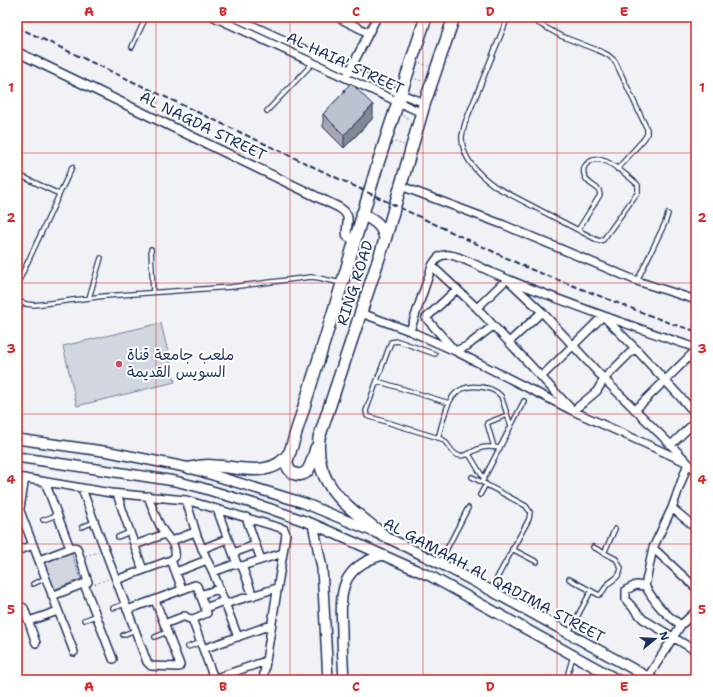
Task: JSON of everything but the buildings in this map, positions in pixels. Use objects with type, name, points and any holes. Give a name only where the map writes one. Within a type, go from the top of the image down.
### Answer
[{"type":"main road","name":"RING ROAD","points":[[190,468],[211,466],[266,470],[279,464],[290,452],[362,214],[426,17]]},
{"type":"main road","name":"RING ROAD","points":[[384,536],[338,497],[330,486],[321,466],[318,452],[320,438],[385,240],[424,108],[454,17]]},
{"type":"main road","points":[[362,214],[376,221],[381,226],[385,240]]},
{"type":"main road","points":[[290,452],[287,463],[288,468],[297,475],[307,472],[320,438]]},
{"type":"main road","name":"AL GAMAAH AL QADIMA STREET","points":[[17,439],[110,452],[190,468],[304,503],[384,536],[440,563],[650,679]]},
{"type":"main road","name":"AL GAMAAH AL QADIMA STREET","points":[[17,457],[175,481],[268,508],[313,524],[432,577],[618,680]]},
{"type":"main road","points":[[313,524],[322,568],[328,679],[344,679],[340,605],[342,590],[348,577],[357,567],[369,559],[383,555]]},
{"type":"main road","points":[[560,648],[568,633]]},
{"type":"street","name":"AL HAIA' STREET","points":[[214,17],[346,78],[424,108]]},
{"type":"street","name":"AL HAIA' STREET","points":[[234,17],[350,70],[399,98],[424,108]]},
{"type":"street","points":[[337,17],[369,33]]},
{"type":"street","points":[[346,78],[377,17]]},
{"type":"street","name":"AL NAGDA STREET","points":[[17,52],[338,207],[343,210],[347,216],[348,223],[346,236],[355,241]]},
{"type":"street","points":[[401,186],[504,225],[637,281],[696,300]]},
{"type":"street","points":[[410,331],[432,266],[437,258],[444,254],[454,256],[507,279],[603,316],[696,349],[634,410]]},
{"type":"street","points":[[432,266],[478,308],[493,326],[573,410]]},
{"type":"street","points":[[478,308],[507,279]]},
{"type":"street","points":[[507,279],[542,312],[634,410],[696,471]]},
{"type":"street","points":[[426,318],[457,289]]},
{"type":"street","points":[[509,342],[542,312]]},
{"type":"street","points":[[360,313],[410,331],[573,410],[688,463]]},
{"type":"street","points":[[416,314],[426,318],[455,352]]},
{"type":"street","points":[[542,376],[603,316]]},
{"type":"street","points":[[603,316],[696,414]]},
{"type":"street","points":[[455,352],[467,346],[493,326]]},
{"type":"street","points":[[573,410],[597,391],[604,379],[635,348]]},
{"type":"street","points":[[670,445],[696,421]]},
{"type":"street","points":[[681,625],[667,616],[645,586],[653,548],[672,508],[688,463]]},
{"type":"street","points":[[17,477],[118,494],[186,500],[284,529],[286,534],[263,680]]},
{"type":"street","points":[[17,526],[25,478]]},
{"type":"street","points":[[45,482],[70,548]]},
{"type":"street","points":[[82,489],[148,664],[151,666],[179,667],[180,664],[155,600]]},
{"type":"street","points":[[118,494],[144,570]]},
{"type":"street","points":[[115,579],[171,560],[175,554],[171,540],[161,528],[148,496]]},
{"type":"street","points":[[186,500],[195,532],[213,572],[238,637]]},
{"type":"street","points":[[672,508],[696,528]]},
{"type":"street","points":[[216,509],[227,539],[253,596]]},
{"type":"street","points":[[20,511],[74,652]]},
{"type":"street","points":[[246,517],[260,560]]},
{"type":"street","points":[[171,540],[195,532]]},
{"type":"street","points":[[135,545],[165,534]]},
{"type":"street","points":[[202,549],[227,539]]},
{"type":"street","points":[[17,550],[33,545]]},
{"type":"street","points":[[233,553],[255,546]]},
{"type":"street","points":[[39,560],[76,547],[81,558],[89,581],[84,586],[52,596]]},
{"type":"street","points":[[653,548],[696,586]]},
{"type":"street","points":[[213,572],[283,553]]},
{"type":"street","points":[[171,560],[182,589]]},
{"type":"street","points":[[176,572],[207,560]]},
{"type":"street","points":[[126,607],[155,600],[196,585],[206,614],[193,619],[185,616],[164,624]]},
{"type":"street","points":[[645,586],[636,585],[626,590],[626,600],[643,619],[696,651]]},
{"type":"street","points":[[84,586],[113,659]]},
{"type":"street","points":[[205,608],[253,596],[277,588]]},
{"type":"street","points":[[200,596],[219,589]]},
{"type":"street","points":[[17,606],[23,607],[36,643]]},
{"type":"street","points":[[29,622],[58,611]]},
{"type":"street","points":[[650,679],[681,625],[696,611]]},
{"type":"street","points":[[193,619],[213,676],[216,678],[266,661]]},
{"type":"street","points":[[202,646],[238,637],[271,625]]},
{"type":"lane","points":[[132,47],[146,17]]},
{"type":"lane","points":[[508,17],[465,123],[462,136],[464,149],[470,161],[478,171],[486,180],[496,187],[578,230],[599,241],[601,241],[638,192],[639,189],[636,183],[605,161],[597,159],[586,164],[584,168],[584,176],[586,180],[599,190],[600,195],[578,230]]},
{"type":"lane","points":[[527,17],[561,36],[608,55],[615,61],[647,129],[647,134],[644,139],[617,170]]},
{"type":"lane","points":[[267,111],[314,63]]},
{"type":"lane","points":[[17,285],[72,167]]},
{"type":"lane","points":[[17,174],[59,194]]},
{"type":"lane","points":[[637,281],[668,214]]},
{"type":"lane","points":[[151,249],[154,292]]},
{"type":"lane","points":[[89,298],[101,258]]},
{"type":"lane","points":[[17,300],[34,305],[154,292],[231,287],[311,277],[342,284]]},
{"type":"lane","points":[[17,314],[22,302]]},
{"type":"lane","points":[[435,354],[398,341],[393,341],[390,344],[366,411],[367,416],[438,438],[445,441],[456,454],[462,456],[480,448],[500,448]]},
{"type":"lane","points":[[377,381],[449,403]]},
{"type":"lane","points":[[438,438],[449,403],[453,396],[463,388],[477,386],[490,389],[498,393],[501,396],[511,426]]},
{"type":"lane","points":[[480,495],[484,482],[524,401]]},
{"type":"lane","points":[[494,447],[486,423],[507,415]]},
{"type":"lane","points":[[469,454],[484,482]]},
{"type":"lane","points":[[472,477],[484,482],[528,509],[530,515],[490,590]]},
{"type":"lane","points":[[440,563],[468,508]]},
{"type":"lane","points":[[43,520],[57,515]]},
{"type":"lane","points":[[82,527],[94,522]]},
{"type":"lane","points":[[604,553],[615,529]]},
{"type":"lane","points":[[118,537],[130,532]]},
{"type":"lane","points":[[569,579],[598,595],[602,594],[607,586],[617,578],[621,568],[618,562],[593,547]]},
{"type":"lane","points":[[512,549],[537,562]]},
{"type":"lane","points":[[32,584],[46,578]]},
{"type":"lane","points":[[568,633],[591,591]]},
{"type":"lane","points":[[113,608],[126,607]]},
{"type":"lane","points":[[84,620],[96,616]]},
{"type":"lane","points":[[123,635],[135,630]]},
{"type":"lane","points":[[155,637],[168,632]]},
{"type":"lane","points":[[188,647],[202,646]]},
{"type":"lane","points":[[566,680],[574,655]]},
{"type":"path","points":[[412,61],[429,66],[428,71]]},
{"type":"path","points":[[413,79],[420,80],[423,83],[425,79]]},
{"type":"path","points":[[403,116],[412,120]]},
{"type":"path","points":[[395,142],[405,145]]},
{"type":"path","points":[[81,558],[104,550]]},
{"type":"path","points":[[84,586],[115,579]]},
{"type":"shaded area","points":[[161,323],[175,382],[77,406],[63,346]]},
{"type":"shaded area","points":[[71,552],[81,579],[52,590],[42,563]]},
{"type":"railway","points":[[17,27],[530,269],[672,324],[696,331]]},
{"type":"place","name":"ملعب جامعة قناة السويس القديمة","points":[[119,364]]}]
